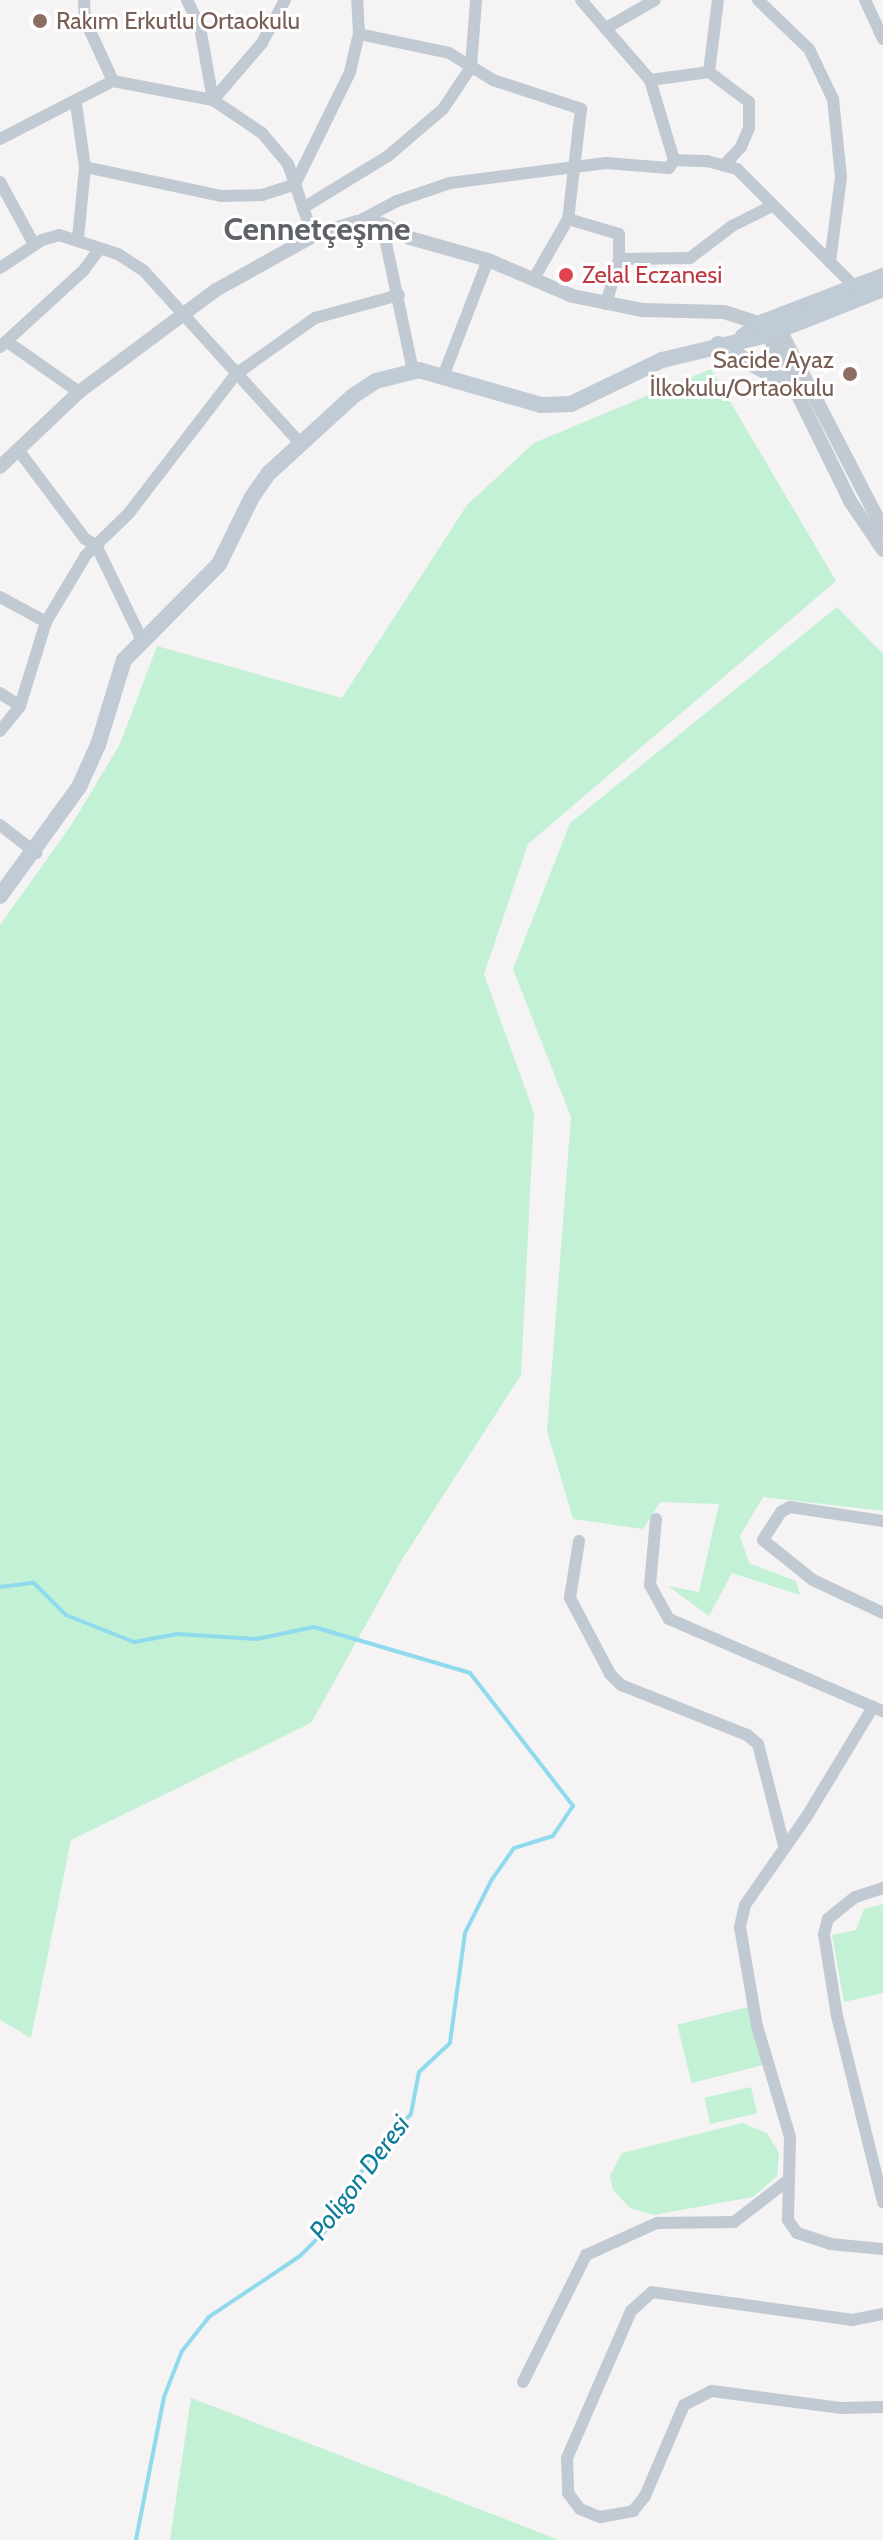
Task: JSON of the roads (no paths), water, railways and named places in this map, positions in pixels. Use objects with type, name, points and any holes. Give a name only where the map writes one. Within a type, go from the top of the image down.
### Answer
[{"type":"main road","points":[[770,329],[854,286],[883,276]]},
{"type":"main road","points":[[0,896],[36,853],[79,787],[98,745],[124,660],[141,638],[186,601],[219,564],[252,497],[269,473],[353,396],[376,381],[413,371],[444,374],[541,405],[571,404],[662,360],[770,329],[883,289]]},
{"type":"main road","points":[[718,344],[794,388]]},
{"type":"street","points":[[84,0],[85,20],[96,53],[113,81]]},
{"type":"street","points":[[187,0],[200,27],[213,100]]},
{"type":"street","points":[[213,100],[262,43],[285,0]]},
{"type":"street","points":[[85,167],[222,196],[262,195],[295,184],[337,105],[359,34],[357,0]]},
{"type":"street","points":[[303,208],[388,156],[443,109],[471,67],[476,0]]},
{"type":"street","points":[[0,467],[79,392],[180,314],[313,236],[357,222],[397,201],[450,183],[578,166],[669,168],[674,160],[650,80],[608,27],[581,0]]},
{"type":"street","points":[[608,27],[655,0]]},
{"type":"street","points":[[709,72],[718,0]]},
{"type":"street","points":[[758,0],[809,49],[833,99],[841,177],[830,262]]},
{"type":"street","points":[[865,0],[883,39]]},
{"type":"street","points":[[359,34],[449,53],[493,80],[581,109],[578,166],[568,219],[533,280]]},
{"type":"street","points":[[650,80],[709,72],[749,102],[749,128],[741,147],[724,165]]},
{"type":"street","points":[[0,139],[76,104],[113,81],[213,100],[262,133],[288,164],[313,236]]},
{"type":"street","points":[[76,104],[85,167],[78,238]]},
{"type":"street","points":[[674,160],[737,169],[854,286]]},
{"type":"street","points":[[0,182],[34,244]]},
{"type":"street","points":[[619,259],[690,258],[732,226],[772,206]]},
{"type":"street","points":[[568,219],[619,234],[619,259],[606,304]]},
{"type":"street","points":[[357,222],[382,224],[410,238],[488,260],[533,280],[606,304],[724,312],[770,329],[883,529]]},
{"type":"street","points":[[382,224],[413,371]]},
{"type":"street","points":[[0,268],[34,244],[59,235],[78,238],[144,271],[302,445]]},
{"type":"street","points":[[79,392],[4,345],[99,249]]},
{"type":"street","points":[[444,374],[488,260]]},
{"type":"street","points":[[0,731],[20,706],[46,622],[96,545],[136,505],[236,374],[315,318],[399,295]]},
{"type":"street","points":[[770,329],[794,388],[850,501],[883,550]]},
{"type":"street","points":[[19,451],[85,539],[96,545],[141,638]]},
{"type":"street","points":[[0,597],[46,622]]},
{"type":"street","points":[[0,693],[20,706]]},
{"type":"street","points":[[0,825],[36,853]]},
{"type":"street","points":[[883,1521],[790,1507],[781,1512],[763,1540],[813,1580],[883,1613]]},
{"type":"street","points":[[656,1519],[650,1585],[669,1619],[878,1709],[745,1905],[740,1927],[757,2026],[790,2137],[786,2182],[788,2220],[797,2233],[830,2244],[883,2249]]},
{"type":"street","points":[[579,1541],[570,1598],[610,1674],[621,1685],[747,1735],[758,1744],[784,1845]]},
{"type":"street","points":[[883,1888],[855,1897],[828,1919],[824,1934],[837,2016],[883,2202]]},
{"type":"street","points":[[523,2382],[586,2255],[657,2223],[734,2222],[786,2182]]},
{"type":"street","points":[[883,2314],[853,2320],[652,2292],[631,2311],[567,2458],[568,2493],[580,2509],[600,2517],[633,2511],[645,2496],[684,2405],[712,2391],[842,2408],[883,2407]]},
{"type":"waterway","name":"Poligon Deresi","points":[[0,1587],[34,1583],[66,1615],[134,1642],[177,1634],[257,1639],[314,1627],[470,1673],[573,1806],[553,1836],[514,1848],[492,1879],[465,1933],[450,2043],[419,2072],[411,2114],[373,2153],[327,2229],[300,2256],[209,2317],[182,2351],[164,2397],[136,2540]]},
{"type":"place","name":"Rakım Erkutlu Ortaokulu","points":[[40,21]]},
{"type":"place","name":"Zelal Eczanesi","points":[[566,275]]},
{"type":"place","name":"Sacide Ayaz İlkokulu/Ortaokulu","points":[[850,374]]},
{"type":"district","name":"Cennetçeşme","points":[[317,229]]}]
